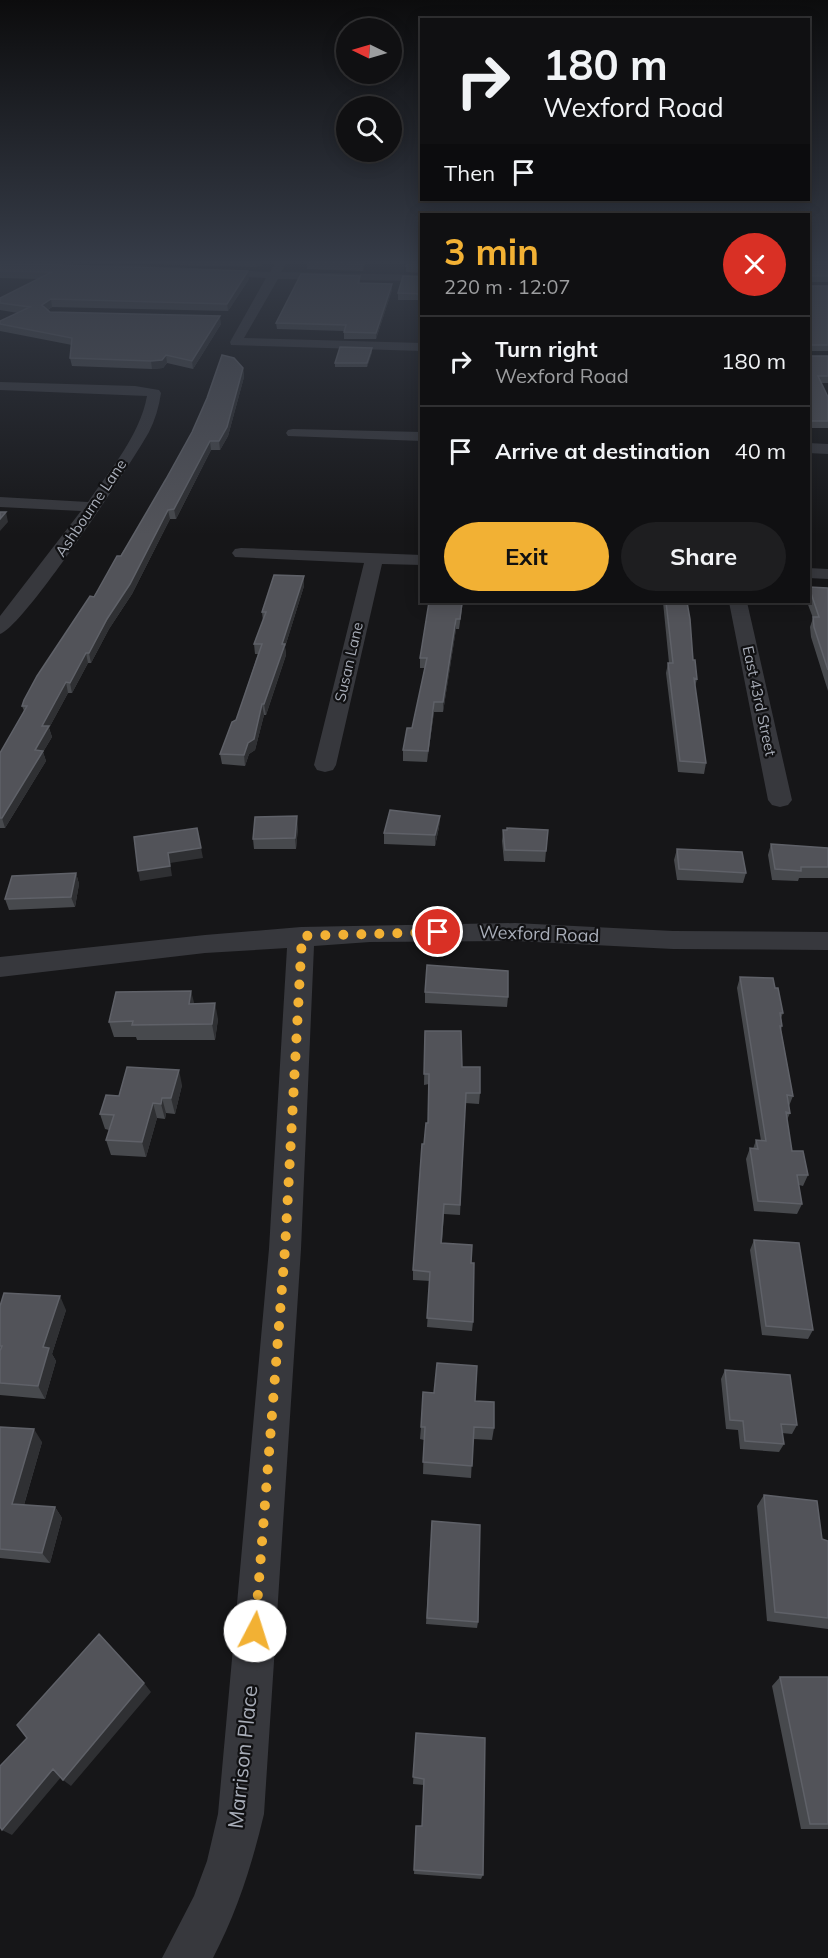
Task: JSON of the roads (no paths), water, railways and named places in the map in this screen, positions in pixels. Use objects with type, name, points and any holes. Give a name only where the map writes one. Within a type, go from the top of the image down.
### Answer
[{"type":"street","name":"Ashbourne Lane","points":[[0,386],[135,390],[154,393],[153,406],[142,431],[94,507],[48,572],[0,628]]},
{"type":"street","points":[[294,433],[420,437]]},
{"type":"street","points":[[810,448],[828,449]]},
{"type":"street","points":[[0,502],[94,507]]},
{"type":"street","points":[[241,553],[420,560]]},
{"type":"street","name":"Susan Lane","points":[[325,765],[374,558]]},
{"type":"street","points":[[810,573],[828,574]]},
{"type":"street","name":"East 43rd Street","points":[[738,603],[780,800]]},
{"type":"street","name":"Wexford Road","points":[[0,968],[184,946],[302,936],[482,932],[673,940],[828,941]]},
{"type":"street","name":"Marrison Place","points":[[186,1958],[213,1909],[230,1861],[241,1814],[286,1238],[302,936]]}]
